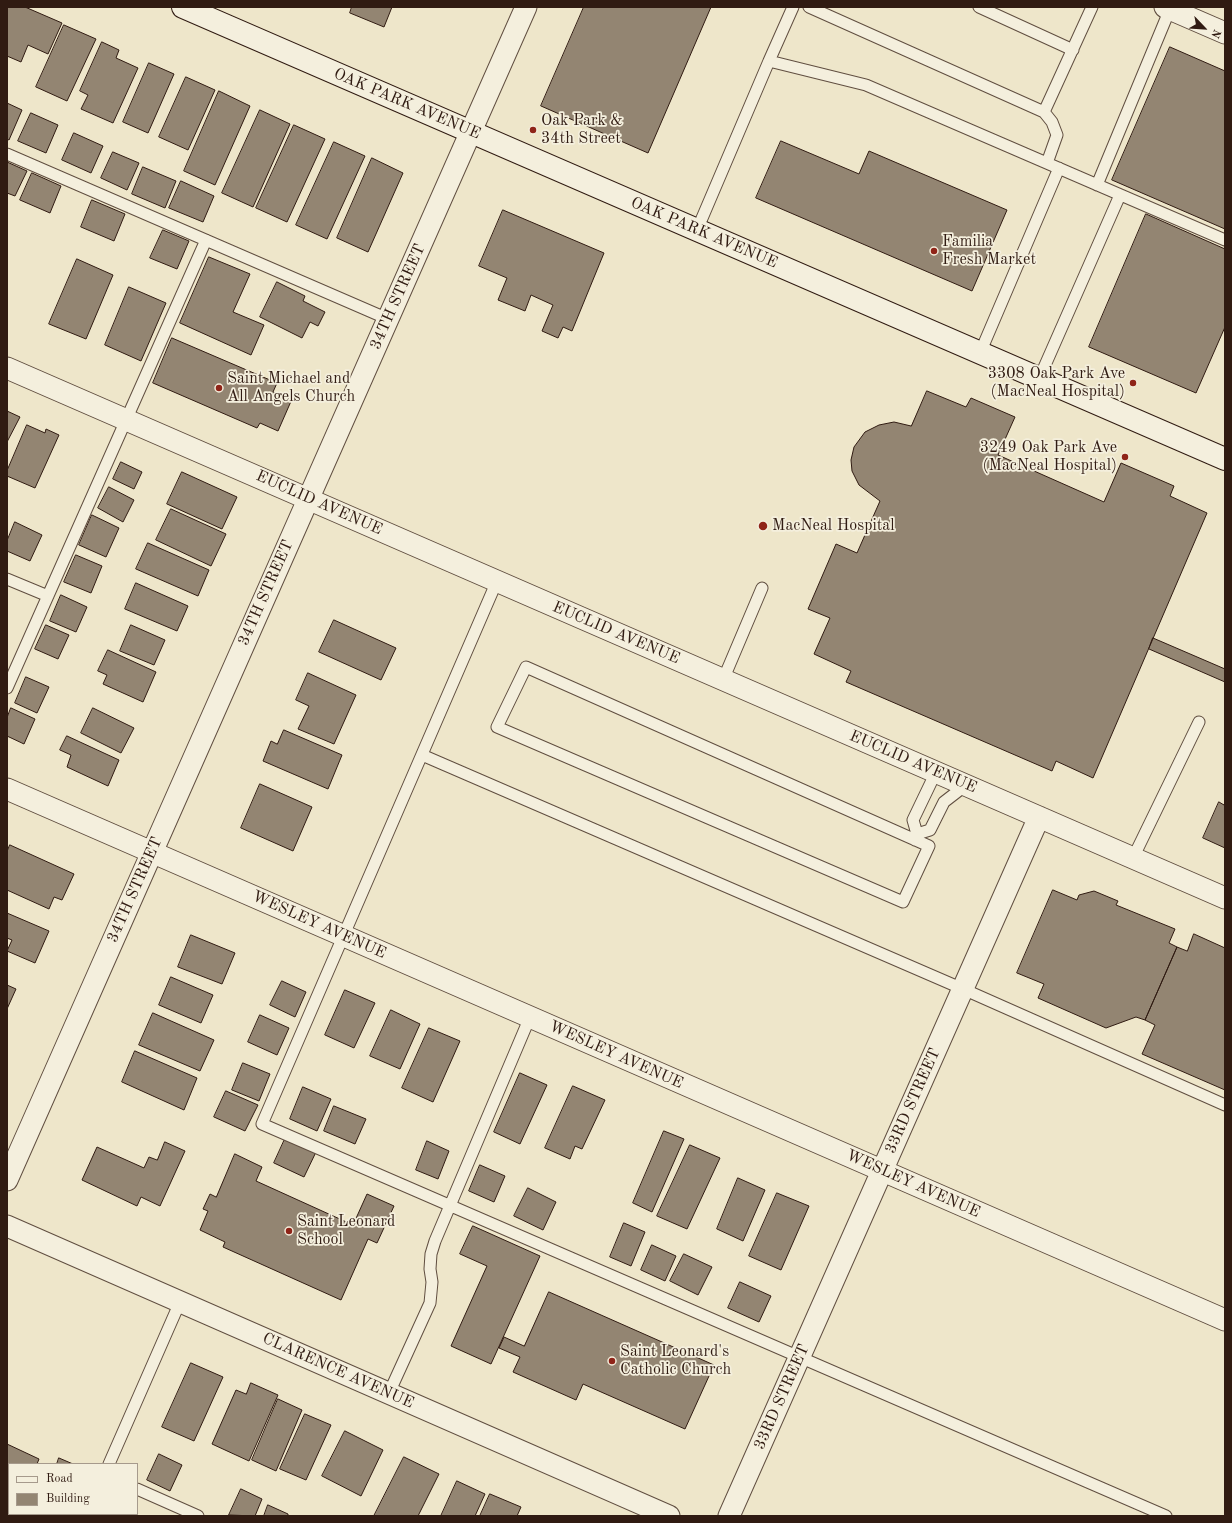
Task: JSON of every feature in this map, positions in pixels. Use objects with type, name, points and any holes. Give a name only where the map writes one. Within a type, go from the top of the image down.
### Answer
[{"type":"street","name":"OAK PARK AVENUE","points":[[183,7],[1225,460]]},
{"type":"street","name":"34TH STREET","points":[[7,1180],[526,7]]},
{"type":"street","points":[[1167,8],[1225,33]]},
{"type":"street","name":"EUCLID AVENUE","points":[[7,368],[1225,898]]},
{"type":"street","name":"WESLEY AVENUE","points":[[7,789],[1225,1320]]},
{"type":"street","name":"33RD STREET","points":[[730,1516],[1039,817]]},
{"type":"street","name":"CLARENCE AVENUE","points":[[7,1226],[669,1516]]},
{"type":"lane","points":[[697,230],[793,7]]},
{"type":"lane","points":[[809,7],[1044,112],[1052,122],[1057,135],[1047,163]]},
{"type":"lane","points":[[979,7],[1073,50]]},
{"type":"lane","points":[[1044,112],[1092,7]]},
{"type":"lane","points":[[1098,185],[1167,8]]},
{"type":"lane","points":[[769,61],[866,85],[1225,240]]},
{"type":"lane","points":[[7,154],[388,319]]},
{"type":"lane","points":[[980,353],[1059,168]]},
{"type":"lane","points":[[1039,379],[1120,194]]},
{"type":"lane","points":[[7,688],[206,240]]},
{"type":"lane","points":[[7,579],[48,596]]},
{"type":"lane","points":[[497,581],[262,1124],[1166,1516]]},
{"type":"lane","points":[[723,680],[762,588]]},
{"type":"lane","points":[[916,837],[526,667],[497,728],[903,902],[929,846],[916,837],[913,820],[936,772]]},
{"type":"lane","points":[[1133,858],[1199,722]]},
{"type":"lane","points":[[422,755],[963,989],[1225,1105]]},
{"type":"lane","points":[[916,837],[930,830],[944,802],[966,785]]},
{"type":"lane","points":[[389,1393],[430,1303],[432,1282],[430,1269],[431,1254],[450,1205],[530,1017]]},
{"type":"lane","points":[[109,1463],[180,1302]]},
{"type":"lane","points":[[138,1489],[198,1516]]},
{"type":"building","points":[[7,7],[25,7],[62,23],[48,54],[28,45],[21,62],[7,56]]},
{"type":"building","points":[[352,7],[392,7],[384,27],[350,13]]},
{"type":"building","points":[[584,7],[711,7],[648,153],[541,106]]},
{"type":"building","points":[[64,25],[96,39],[67,101],[36,87]]},
{"type":"building","points":[[102,42],[119,50],[116,58],[138,68],[113,123],[81,109],[88,95],[80,91]]},
{"type":"building","points":[[1170,47],[1225,71],[1225,229],[1112,180]]},
{"type":"building","points":[[149,63],[174,74],[148,133],[123,122]]},
{"type":"building","points":[[186,77],[215,90],[188,150],[159,137]]},
{"type":"building","points":[[219,91],[250,106],[215,185],[184,171]]},
{"type":"building","points":[[7,103],[22,110],[9,140],[7,139]]},
{"type":"building","points":[[260,110],[290,124],[253,207],[222,193]]},
{"type":"building","points":[[31,113],[58,125],[46,153],[18,141]]},
{"type":"building","points":[[294,125],[325,139],[287,222],[256,208]]},
{"type":"building","points":[[74,133],[103,146],[91,173],[62,160]]},
{"type":"building","name":"Familia Fresh Market","points":[[781,141],[859,174],[869,151],[1007,210],[972,291],[756,198]]},
{"type":"building","points":[[334,142],[365,156],[327,239],[296,225]]},
{"type":"building","points":[[113,152],[139,163],[127,190],[101,178]]},
{"type":"building","points":[[372,158],[403,173],[368,252],[337,238]]},
{"type":"building","points":[[7,162],[27,171],[15,196],[7,193]]},
{"type":"building","points":[[143,167],[176,181],[165,208],[132,194]]},
{"type":"building","points":[[32,173],[61,186],[50,213],[20,200]]},
{"type":"building","points":[[181,181],[214,196],[203,222],[169,208]]},
{"type":"building","points":[[92,200],[125,214],[114,241],[81,227]]},
{"type":"building","points":[[503,210],[604,253],[572,331],[563,327],[558,338],[542,331],[553,305],[531,295],[525,311],[498,300],[507,278],[479,266]]},
{"type":"building","points":[[1146,214],[1225,249],[1225,327],[1196,393],[1089,347]]},
{"type":"building","points":[[163,230],[189,241],[177,269],[150,258]]},
{"type":"building","points":[[209,257],[250,274],[233,312],[264,325],[251,355],[180,323]]},
{"type":"building","points":[[77,259],[113,275],[86,339],[49,324]]},
{"type":"building","points":[[277,282],[305,296],[303,301],[325,312],[318,326],[310,322],[302,338],[260,317]]},
{"type":"building","points":[[129,287],[166,303],[141,361],[105,345]]},
{"type":"building","name":"Saint Michael and All Angels Church","points":[[172,338],[277,383],[273,392],[292,399],[278,431],[260,423],[257,428],[153,383]]},
{"type":"building","points":[[927,391],[966,407],[971,398],[1015,417],[998,455],[1104,502],[1121,463],[1174,486],[1170,496],[1207,513],[1093,778],[1056,761],[1052,771],[846,682],[851,671],[814,654],[830,618],[808,609],[836,544],[857,553],[880,501],[859,485],[852,471],[851,460],[854,447],[865,432],[879,425],[894,422],[911,426]]},
{"type":"building","points":[[7,411],[20,417],[7,442]]},
{"type":"building","points":[[27,425],[45,433],[46,429],[59,435],[35,488],[7,476],[7,471]]},
{"type":"building","points":[[121,462],[142,472],[134,489],[113,479]]},
{"type":"building","points":[[182,472],[237,497],[222,529],[167,504]]},
{"type":"building","points":[[109,487],[134,500],[123,522],[98,508]]},
{"type":"building","points":[[171,509],[226,534],[211,566],[156,540]]},
{"type":"building","points":[[92,515],[119,528],[106,557],[79,545]]},
{"type":"building","points":[[15,522],[42,535],[30,561],[7,551],[7,541]]},
{"type":"building","points":[[148,543],[209,570],[198,596],[136,569]]},
{"type":"building","points":[[76,555],[102,566],[91,593],[64,582]]},
{"type":"building","points":[[136,583],[188,606],[177,631],[125,609]]},
{"type":"building","points":[[61,595],[87,607],[76,632],[50,621]]},
{"type":"building","points":[[334,620],[396,648],[381,680],[319,652]]},
{"type":"building","points":[[46,625],[69,635],[58,659],[35,649]]},
{"type":"building","points":[[131,625],[165,640],[154,665],[120,651]]},
{"type":"building","points":[[1153,638],[1225,669],[1225,682],[1149,649]]},
{"type":"building","points":[[108,650],[156,672],[143,702],[103,684],[107,675],[98,671]]},
{"type":"building","points":[[308,673],[356,695],[334,744],[298,729],[309,706],[296,700]]},
{"type":"building","points":[[26,677],[49,687],[37,713],[15,703]]},
{"type":"building","points":[[11,708],[35,719],[24,744],[7,736],[7,718]]},
{"type":"building","points":[[93,708],[134,728],[121,753],[81,733]]},
{"type":"building","points":[[284,730],[342,755],[328,789],[263,761],[271,741],[277,744]]},
{"type":"building","points":[[67,736],[119,760],[108,786],[67,767],[71,755],[60,750]]},
{"type":"building","points":[[260,784],[312,807],[293,851],[241,828]]},
{"type":"building","points":[[1219,802],[1224,805],[1225,802],[1225,848],[1203,838]]},
{"type":"building","points":[[10,845],[74,874],[62,900],[54,897],[49,909],[7,890],[7,852]]},
{"type":"building","points":[[1053,890],[1077,900],[1079,895],[1094,891],[1118,901],[1116,905],[1175,929],[1169,943],[1177,947],[1145,1020],[1136,1017],[1106,1028],[1038,998],[1044,984],[1017,973]]},
{"type":"building","points":[[7,913],[49,931],[35,963],[7,951],[12,940],[7,938]]},
{"type":"building","points":[[1194,934],[1225,948],[1225,1090],[1142,1054],[1155,1025],[1145,1020],[1177,947],[1187,951]]},
{"type":"building","points":[[191,935],[235,953],[222,984],[178,967]]},
{"type":"building","points":[[171,977],[213,995],[201,1023],[159,1005]]},
{"type":"building","points":[[282,981],[306,992],[295,1017],[270,1005]]},
{"type":"building","points":[[7,985],[16,989],[7,1009]]},
{"type":"building","points":[[345,990],[375,1003],[354,1048],[325,1035]]},
{"type":"building","points":[[391,1010],[420,1024],[400,1069],[370,1056]]},
{"type":"building","points":[[153,1013],[214,1040],[200,1071],[139,1045]]},
{"type":"building","points":[[260,1015],[289,1028],[277,1055],[248,1042]]},
{"type":"building","points":[[429,1028],[460,1041],[433,1102],[402,1088]]},
{"type":"building","points":[[135,1051],[197,1078],[184,1110],[122,1082]]},
{"type":"building","points":[[243,1063],[270,1074],[259,1101],[232,1090]]},
{"type":"building","points":[[520,1073],[547,1085],[520,1144],[494,1132]]},
{"type":"building","points":[[573,1086],[605,1100],[582,1149],[575,1146],[570,1159],[545,1148]]},
{"type":"building","points":[[303,1087],[331,1099],[317,1131],[290,1119]]},
{"type":"building","points":[[226,1091],[258,1105],[245,1131],[214,1117]]},
{"type":"building","points":[[334,1106],[366,1119],[355,1144],[324,1131]]},
{"type":"building","points":[[664,1131],[684,1139],[652,1212],[633,1203]]},
{"type":"building","points":[[285,1139],[316,1152],[304,1177],[274,1163]]},
{"type":"building","points":[[427,1141],[449,1151],[438,1179],[416,1170]]},
{"type":"building","points":[[165,1142],[185,1151],[160,1206],[141,1197],[137,1206],[82,1180],[97,1147],[144,1168],[149,1157],[157,1160]]},
{"type":"building","points":[[690,1145],[720,1158],[687,1229],[657,1216]]},
{"type":"building","points":[[235,1154],[262,1167],[256,1181],[353,1225],[367,1194],[394,1206],[377,1243],[368,1239],[341,1300],[223,1247],[225,1242],[200,1230],[208,1211],[203,1209],[210,1194],[216,1197]]},
{"type":"building","points":[[480,1165],[505,1176],[494,1202],[469,1191]]},
{"type":"building","points":[[738,1178],[765,1190],[743,1241],[717,1229]]},
{"type":"building","points":[[528,1188],[556,1202],[543,1230],[514,1216]]},
{"type":"building","points":[[777,1193],[809,1206],[781,1270],[749,1256]]},
{"type":"building","points":[[624,1223],[645,1232],[631,1266],[610,1257]]},
{"type":"building","points":[[473,1226],[540,1256],[491,1364],[451,1346],[487,1266],[460,1254]]},
{"type":"building","points":[[652,1245],[676,1256],[665,1281],[641,1270]]},
{"type":"building","points":[[684,1254],[712,1267],[698,1295],[670,1281]]},
{"type":"building","points":[[740,1282],[771,1296],[759,1322],[728,1308]]},
{"type":"building","name":"Saint Leonard's Catholic Church","points":[[549,1292],[714,1365],[685,1429],[583,1384],[576,1400],[513,1372],[520,1357],[499,1348],[504,1337],[524,1346]]},
{"type":"building","points":[[191,1363],[223,1377],[194,1441],[162,1427]]},
{"type":"building","points":[[251,1383],[278,1395],[249,1461],[212,1444],[236,1390],[246,1394]]},
{"type":"building","points":[[278,1399],[302,1410],[276,1471],[252,1460]]},
{"type":"building","points":[[305,1414],[331,1425],[306,1480],[280,1469]]},
{"type":"building","points":[[345,1431],[383,1450],[361,1496],[322,1476]]},
{"type":"building","points":[[7,1444],[39,1459],[37,1463],[8,1463],[7,1481]]},
{"type":"building","points":[[159,1454],[182,1465],[170,1491],[147,1480]]},
{"type":"building","points":[[404,1457],[439,1474],[418,1516],[374,1516]]},
{"type":"building","points":[[59,1458],[71,1463],[57,1463]]},
{"type":"building","points":[[457,1481],[485,1494],[475,1516],[441,1516]]},
{"type":"building","points":[[241,1489],[262,1499],[255,1516],[229,1515]]},
{"type":"building","points":[[490,1494],[521,1507],[517,1516],[480,1516]]},
{"type":"building","points":[[7,1500],[8,1515],[14,1515],[7,1516]]},
{"type":"building","points":[[268,1505],[288,1514],[288,1516],[264,1516]]},
{"type":"place","name":"Oak Park & 34th Street","points":[[533,130]]},
{"type":"place","name":"Familia Fresh Market","points":[[934,251]]},
{"type":"place","name":"3308 Oak Park Ave (MacNeal Hospital)","points":[[1133,383]]},
{"type":"place","name":"Saint Michael and All Angels Church","points":[[219,388]]},
{"type":"place","name":"3249 Oak Park Ave (MacNeal Hospital)","points":[[1125,457]]},
{"type":"place","name":"MacNeal Hospital","points":[[763,526]]},
{"type":"place","name":"Saint Leonard School","points":[[289,1231]]},
{"type":"place","name":"Saint Leonard's Catholic Church","points":[[612,1361]]}]
